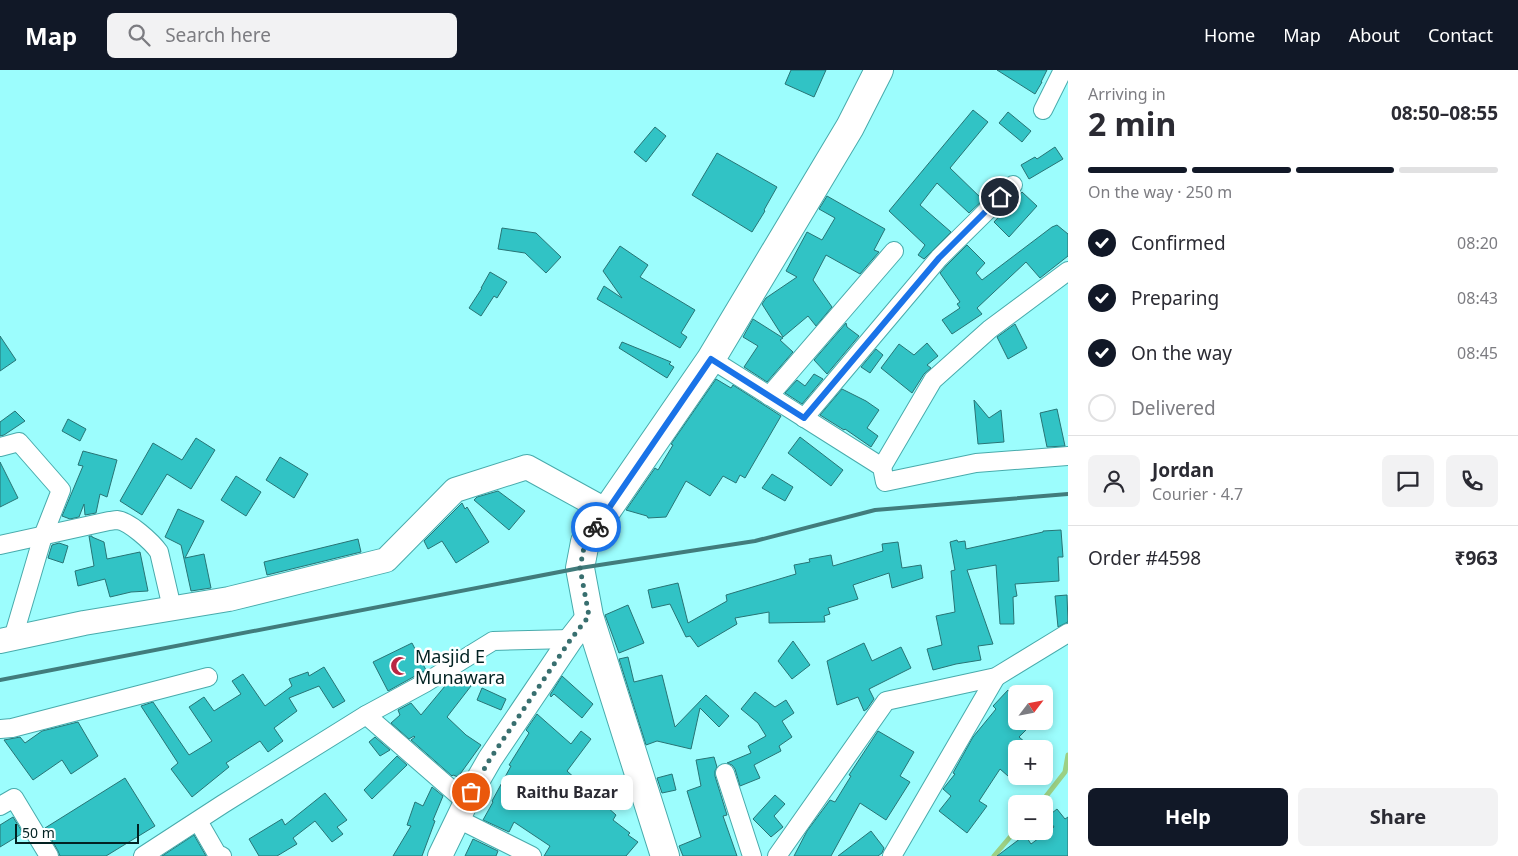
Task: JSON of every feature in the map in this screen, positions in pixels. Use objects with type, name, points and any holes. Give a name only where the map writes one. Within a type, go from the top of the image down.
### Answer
[{"type":"highway","points":[[664,856],[589,616],[580,568],[585,542],[711,359],[850,127],[879,70]]},
{"type":"street","points":[[1043,110],[1063,70]]},
{"type":"street","points":[[804,418],[939,258],[1013,185]]},
{"type":"street","points":[[769,396],[894,251]]},
{"type":"street","points":[[1068,271],[990,329],[933,380],[882,467],[885,482],[976,463],[1068,456]]},
{"type":"street","points":[[711,359],[882,467]]},
{"type":"street","points":[[0,447],[19,442],[61,490],[7,639]]},
{"type":"street","points":[[7,639],[84,623],[229,599],[386,560],[455,490],[527,467],[607,512]]},
{"type":"street","points":[[0,545],[118,520],[126,523],[153,544],[159,552],[172,608]]},
{"type":"street","points":[[440,856],[462,810],[490,759],[571,639],[589,616]]},
{"type":"street","points":[[777,856],[886,701],[996,677],[1068,632]]},
{"type":"street","points":[[143,856],[366,714],[425,683],[493,641],[571,639]]},
{"type":"street","points":[[0,729],[12,728],[208,677]]},
{"type":"street","points":[[892,856],[996,677]]},
{"type":"street","points":[[366,714],[462,810],[532,856]]},
{"type":"street","points":[[725,773],[752,856]]},
{"type":"street","points":[[0,806],[14,798],[49,856]]},
{"type":"street","points":[[198,821],[217,854],[222,856]]},
{"type":"building","points":[[791,70],[826,70],[814,97],[785,84]]},
{"type":"building","points":[[997,70],[1047,70],[1035,94]]},
{"type":"building","points":[[973,110],[988,122],[950,168],[983,200],[969,213],[937,183],[920,205],[951,232],[924,259],[918,255],[925,245],[889,211]]},
{"type":"building","points":[[1008,112],[1031,131],[1022,142],[999,123]]},
{"type":"building","points":[[655,127],[666,136],[646,162],[634,152]]},
{"type":"building","points":[[1055,147],[1063,159],[1029,179],[1021,165],[1035,157],[1037,159]]},
{"type":"building","points":[[717,153],[777,187],[752,232],[692,195]]},
{"type":"building","points":[[1022,192],[1037,206],[1009,237],[994,222]]},
{"type":"building","points":[[827,196],[885,229],[874,250],[879,252],[860,274],[826,255],[813,280],[832,307],[816,326],[808,316],[783,337],[762,304],[766,298],[797,277],[786,271],[807,232],[822,240],[835,218],[819,209]]},
{"type":"building","points":[[1057,225],[1068,234],[1068,256],[1040,278],[1026,262],[977,308],[982,314],[952,334],[942,320],[960,308],[957,304],[960,302],[940,273],[947,265],[967,245],[985,263],[976,273],[982,280]]},
{"type":"building","points":[[502,228],[536,233],[561,257],[546,273],[525,253],[498,249]]},
{"type":"building","points":[[620,246],[648,265],[640,277],[695,310],[681,333],[687,337],[680,348],[597,299],[604,286],[622,298],[603,271]]},
{"type":"building","points":[[490,272],[507,282],[497,298],[494,296],[481,316],[469,308]]},
{"type":"building","points":[[753,319],[783,338],[780,340],[793,352],[767,382],[744,367],[758,346],[743,337]]},
{"type":"building","points":[[846,323],[847,327],[859,336],[827,374],[814,360]]},
{"type":"building","points":[[1015,324],[1027,348],[1008,359],[997,337]]},
{"type":"building","points":[[0,336],[16,360],[0,371]]},
{"type":"building","points":[[622,342],[671,362],[669,364],[674,367],[667,378],[619,348]]},
{"type":"building","points":[[927,343],[938,356],[927,365],[931,368],[924,374],[912,393],[881,368],[899,344],[914,355]]},
{"type":"building","points":[[876,349],[883,355],[870,373],[861,367]]},
{"type":"building","points":[[814,374],[823,379],[802,404],[785,393],[797,380],[805,386]]},
{"type":"building","points":[[716,379],[731,388],[733,385],[781,416],[745,478],[740,475],[736,483],[723,476],[710,496],[686,481],[666,517],[648,518],[647,516],[626,510],[655,468],[658,470],[673,445],[671,444]]},
{"type":"building","points":[[842,389],[879,410],[867,428],[878,436],[871,447],[820,415]]},
{"type":"building","points":[[974,400],[989,418],[1001,410],[1004,442],[978,444]]},
{"type":"building","points":[[1057,409],[1065,446],[1047,447],[1040,413]]},
{"type":"building","points":[[15,411],[25,421],[0,436],[0,422]]},
{"type":"building","points":[[68,419],[86,429],[80,441],[62,431]]},
{"type":"building","points":[[800,437],[843,470],[831,486],[788,453]]},
{"type":"building","points":[[196,438],[215,450],[191,489],[167,474],[142,515],[120,501],[153,443],[182,460]]},
{"type":"building","points":[[83,451],[117,460],[107,497],[100,494],[96,513],[85,515],[84,504],[79,517],[70,519],[62,516],[83,466],[78,465]]},
{"type":"building","points":[[280,457],[308,474],[294,498],[266,480]]},
{"type":"building","points":[[0,462],[18,498],[0,507]]},
{"type":"building","points":[[772,474],[793,487],[785,501],[762,488]]},
{"type":"building","points":[[236,476],[261,492],[246,516],[221,500]]},
{"type":"building","points":[[498,491],[525,511],[509,530],[474,500],[477,497]]},
{"type":"building","points":[[462,503],[465,509],[467,507],[489,542],[456,563],[442,541],[428,549],[424,541]]},
{"type":"building","points":[[178,509],[204,521],[185,558],[204,554],[211,588],[191,591],[181,545],[165,537]]},
{"type":"building","points":[[1061,530],[1063,557],[1058,557],[1059,581],[1015,584],[1017,596],[1013,597],[1014,624],[1000,624],[996,565],[967,570],[993,644],[978,646],[981,660],[933,670],[927,649],[942,645],[936,616],[955,612],[951,571],[955,570],[950,542],[957,540],[958,542],[965,541],[966,549],[1043,531]]},
{"type":"building","points":[[89,536],[104,542],[107,559],[140,552],[148,591],[131,592],[110,597],[105,579],[78,586],[75,571],[94,566]]},
{"type":"building","points":[[358,539],[361,552],[267,575],[264,562]]},
{"type":"building","points":[[898,542],[902,568],[921,565],[923,578],[892,588],[889,573],[853,585],[858,599],[828,608],[830,614],[824,616],[825,622],[769,623],[769,612],[735,618],[737,624],[698,647],[690,636],[686,637],[670,604],[652,608],[648,590],[678,583],[688,623],[727,601],[726,595],[796,574],[794,565],[810,562],[809,559],[831,555],[833,566],[883,551],[882,544]]},
{"type":"building","points":[[59,543],[68,546],[63,563],[48,558],[52,545]]},
{"type":"building","points":[[1067,595],[1068,622],[1058,627],[1055,596]]},
{"type":"building","points":[[628,605],[644,643],[619,653],[605,615]]},
{"type":"building","points":[[793,641],[810,665],[792,679],[778,661]]},
{"type":"building","points":[[412,643],[426,670],[388,691],[373,662]]},
{"type":"building","points":[[864,643],[872,661],[901,647],[911,668],[869,689],[874,699],[864,711],[858,697],[837,705],[827,661]]},
{"type":"building","points":[[628,657],[634,682],[662,675],[675,727],[706,695],[729,716],[719,727],[700,708],[691,749],[657,741],[646,745],[619,659]]},
{"type":"building","points":[[324,667],[345,701],[333,708],[319,686],[289,698],[297,711],[274,728],[283,741],[268,752],[260,741],[226,763],[229,767],[192,797],[171,769],[178,763],[141,706],[153,702],[189,755],[212,741],[189,707],[204,697],[214,711],[241,694],[232,681],[243,674],[265,706],[292,686],[289,679],[308,672],[309,676]]},
{"type":"building","points":[[457,675],[471,686],[447,717],[466,735],[481,745],[458,777],[452,776],[411,740],[414,736],[409,739],[391,723],[400,715],[398,710],[411,703],[421,715],[450,680]]},
{"type":"building","points":[[562,676],[593,704],[582,718],[554,694],[551,697],[550,695]]},
{"type":"building","points":[[482,688],[506,699],[501,710],[477,700]]},
{"type":"building","points":[[1008,690],[1008,730],[1026,730],[1019,737],[1022,740],[1008,740],[1008,776],[1000,769],[979,801],[987,806],[967,833],[939,811],[951,796],[943,789],[955,774],[953,773],[973,737],[996,709],[993,706]]},
{"type":"building","points":[[755,692],[775,707],[786,700],[794,713],[782,721],[792,737],[779,746],[781,751],[754,765],[760,778],[740,786],[735,769],[727,763],[751,753],[748,746],[766,736],[758,723],[741,709]]},
{"type":"building","points":[[537,714],[571,744],[581,731],[591,739],[567,771],[616,815],[613,820],[638,842],[626,856],[544,856],[550,846],[514,822],[509,832],[483,820],[511,766],[509,765],[529,733],[526,730]]},
{"type":"building","points":[[78,722],[98,756],[71,774],[62,760],[33,780],[4,740],[20,737],[25,743],[42,731]]},
{"type":"building","points":[[878,731],[914,752],[900,776],[910,782],[886,820],[860,803],[831,856],[794,856],[807,831],[830,800],[835,802],[851,776],[849,775]]},
{"type":"building","points":[[375,737],[390,750],[380,756],[369,742]]},
{"type":"building","points":[[397,756],[407,765],[372,799],[364,790]]},
{"type":"building","points":[[714,757],[717,767],[715,776],[727,815],[723,816],[737,856],[683,856],[679,846],[701,837],[687,791],[701,786],[696,760]]},
{"type":"building","points":[[672,774],[676,790],[662,793],[657,778]]},
{"type":"building","points":[[125,778],[155,826],[106,856],[60,856],[45,828]]},
{"type":"building","points":[[432,787],[443,796],[433,820],[435,821],[422,856],[393,856],[411,826],[407,825],[415,802],[423,806]]},
{"type":"building","points":[[325,793],[347,820],[337,827],[343,834],[332,842],[315,821],[293,838],[297,844],[277,856],[259,856],[249,839],[282,819],[285,825]]},
{"type":"building","points":[[775,795],[785,804],[774,816],[783,827],[771,837],[753,819]]},
{"type":"building","points":[[1057,809],[1065,819],[1068,817],[1068,856],[997,856],[1018,840],[1028,840],[1031,844],[1036,840],[1053,840],[1053,812]]},
{"type":"building","points":[[13,817],[23,833],[0,847],[0,825]]},
{"type":"building","points":[[871,831],[884,848],[882,853],[878,856],[838,856]]},
{"type":"building","points":[[194,835],[206,856],[162,856]]},
{"type":"building","points":[[473,839],[498,851],[496,856],[465,856]]},
{"type":"waterway","points":[[1047,795],[1065,772],[1068,755]]},
{"type":"waterway","points":[[994,856],[1008,839]]},
{"type":"railway","points":[[0,680],[580,568],[755,541],[875,510],[1068,494]]},
{"type":"way so far","points":[[471,792],[490,759],[571,639],[589,616],[580,568],[585,542],[596,527]]},
{"type":"place","name":"Masjid E Munawara","points":[[400,666]]},
{"type":"place","name":"Raithu Bazar","points":[[471,792]]},
{"type":"route","points":[[596,527],[711,359],[804,418],[939,258],[1000,197]]}]
